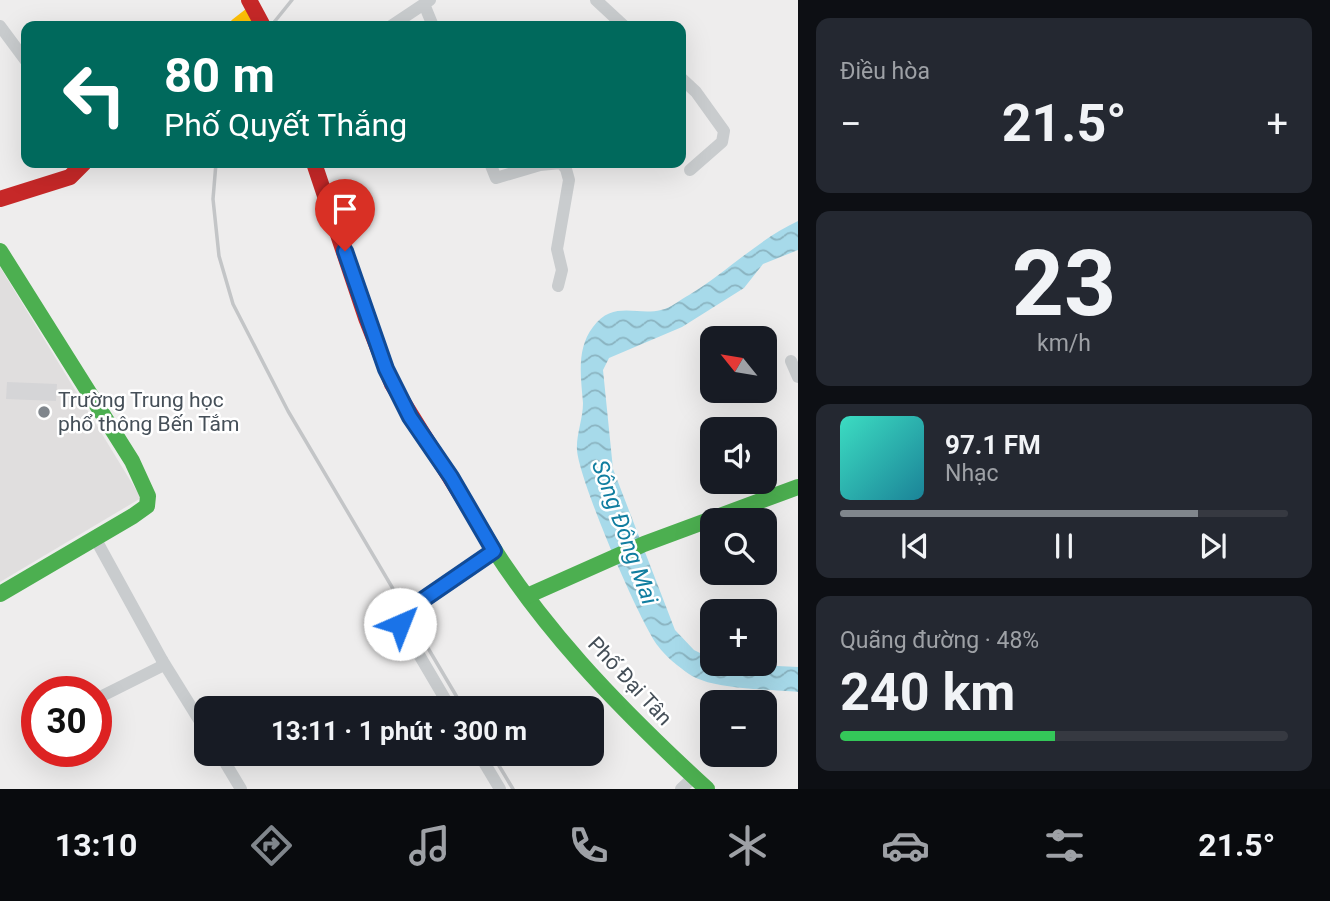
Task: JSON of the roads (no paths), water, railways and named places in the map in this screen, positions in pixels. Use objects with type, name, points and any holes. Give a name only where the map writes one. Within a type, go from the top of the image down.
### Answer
[{"type":"street","points":[[596,0],[619,21]]},
{"type":"street","points":[[398,21],[427,2],[432,21]]},
{"type":"street","points":[[0,26],[21,54]]},
{"type":"street","points":[[686,83],[724,131],[722,142],[690,170]]},
{"type":"street","points":[[0,198],[70,177],[79,168]]},
{"type":"street","name":"Phố Đại Tân","points":[[316,168],[386,369],[410,417],[451,477],[494,551],[527,596],[585,664],[707,789]]},
{"type":"street","points":[[492,168],[496,178],[532,168]]},
{"type":"street","points":[[558,286],[562,270],[558,260],[559,237],[569,180],[565,168]]},
{"type":"street","points":[[0,251],[132,461],[148,496],[147,506],[0,594]]},
{"type":"street","points":[[791,361],[798,377]]},
{"type":"street","points":[[527,596],[644,544],[798,486]]},
{"type":"street","points":[[95,538],[194,712]]},
{"type":"street","points":[[443,696],[398,619],[494,551]]},
{"type":"street","points":[[112,692],[157,671],[162,666],[162,660]]},
{"type":"street","points":[[227,766],[241,789]]},
{"type":"street","points":[[486,766],[500,789]]},
{"type":"street","points":[[681,789],[694,777]]},
{"type":"water","name":"Sông Đông Mai","points":[[798,221],[798,250],[763,264],[744,288],[682,327],[609,358],[603,370],[613,469],[675,630],[700,653],[700,676],[777,676],[777,666],[798,667],[798,692],[712,683],[689,674],[661,650],[649,632],[611,550],[588,490],[577,450],[583,409],[582,354],[593,327],[601,319],[617,311],[652,311],[668,307],[703,286],[784,228]]},
{"type":"railway","points":[[275,21],[292,0]]},
{"type":"railway","points":[[216,168],[213,199],[219,256],[233,304],[288,411],[456,696]]},
{"type":"railway","points":[[499,766],[513,789]]},
{"type":"place","name":"Trường Trung học phổ thông Bến Tắm","points":[[44,412]]}]
